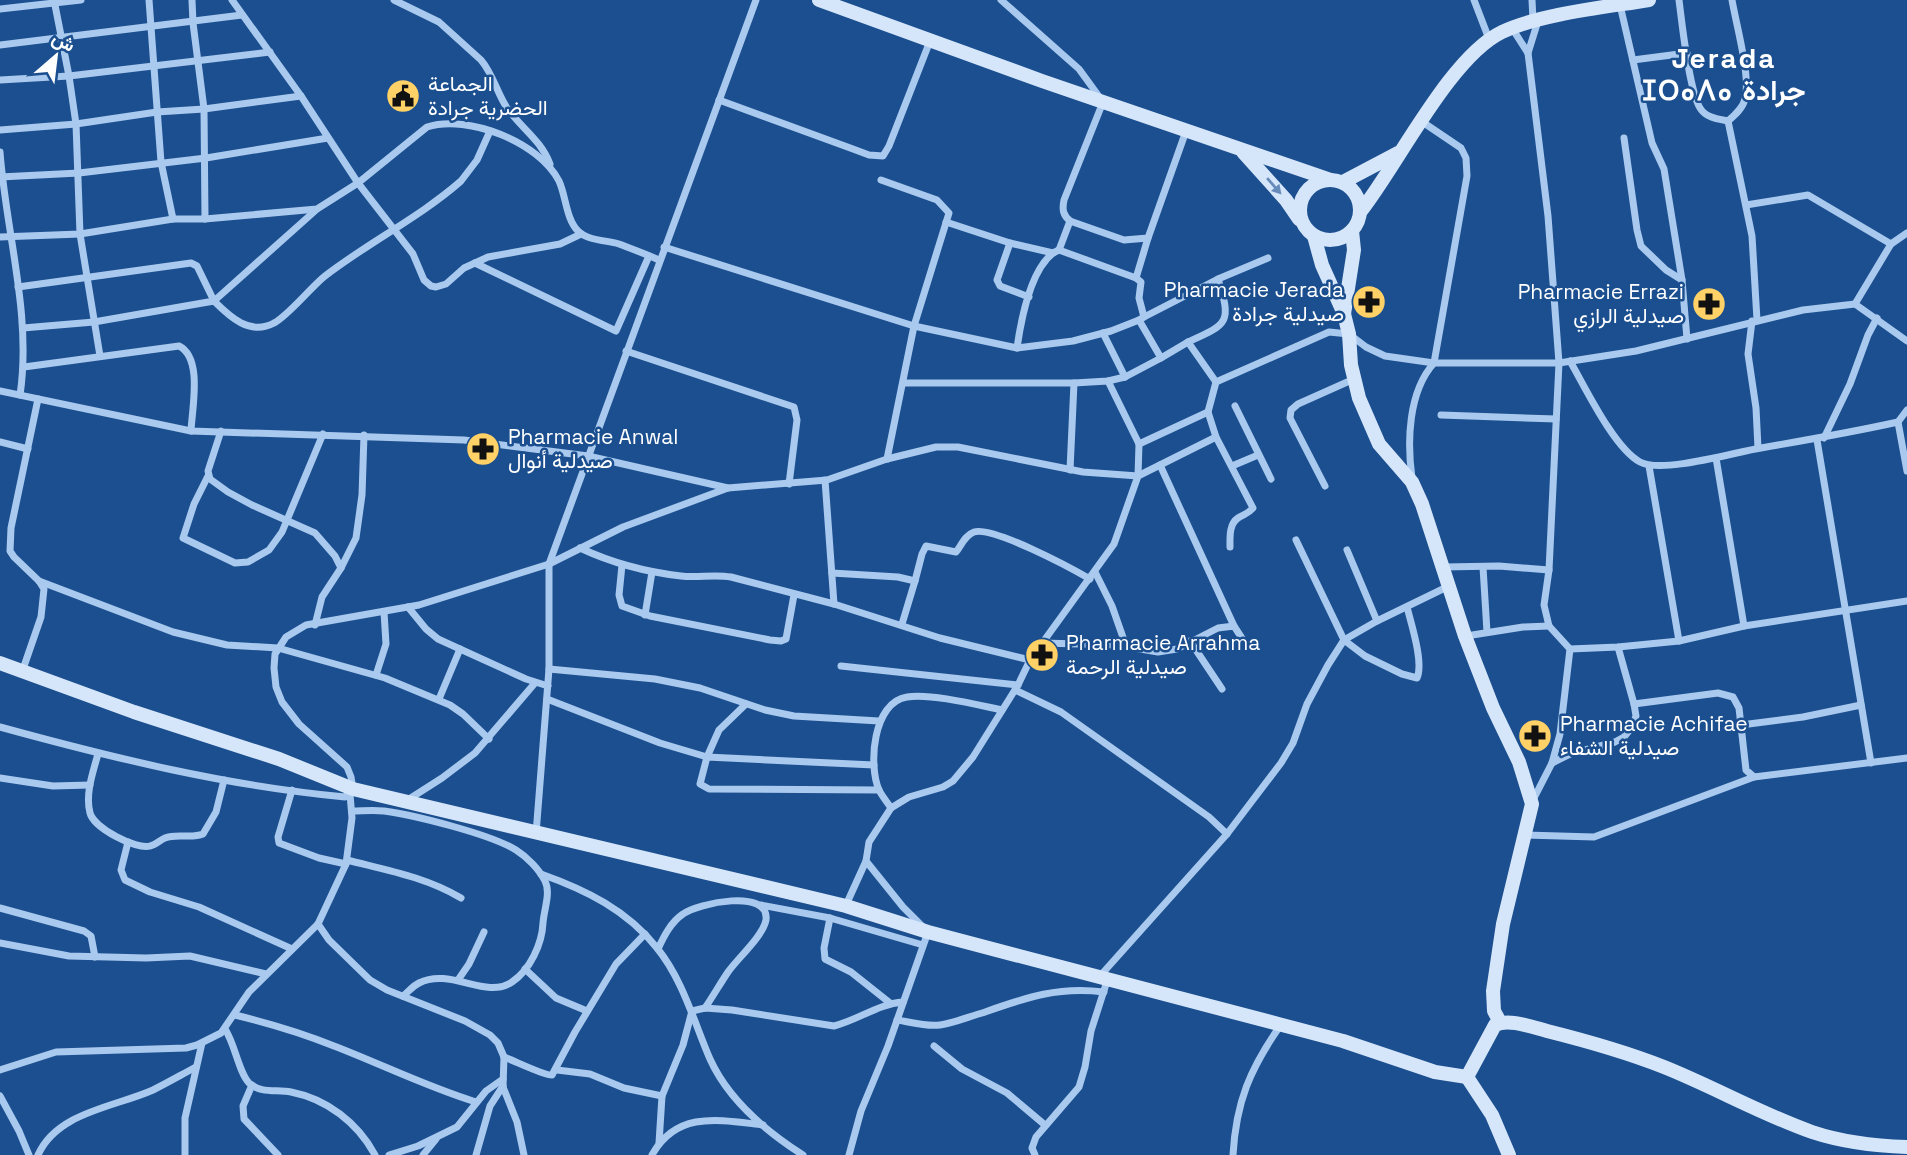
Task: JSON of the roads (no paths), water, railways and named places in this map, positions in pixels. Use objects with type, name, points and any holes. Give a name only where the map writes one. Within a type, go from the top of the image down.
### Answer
[{"type":"street","points":[[0,9],[82,0]]},
{"type":"street","points":[[149,0],[161,162],[173,219]]},
{"type":"street","points":[[192,0],[204,109],[205,219]]},
{"type":"street","points":[[232,0],[301,96],[358,183],[417,261],[424,280],[431,286],[446,284],[464,268],[488,257],[560,244],[582,234]]},
{"type":"street","points":[[394,0],[439,22],[487,67],[509,111],[540,144],[566,196],[570,220],[582,234],[659,260]]},
{"type":"street","points":[[536,834],[549,669],[549,564],[755,0]]},
{"type":"street","points":[[819,0],[1242,151],[1337,181],[1356,194],[1360,211],[1358,222],[1352,231],[1334,240],[1314,236],[1242,151]]},
{"type":"street","points":[[1001,0],[1079,69],[1103,102]]},
{"type":"street","points":[[1474,0],[1489,39]]},
{"type":"street","points":[[1500,1022],[1494,1011],[1493,990],[1503,924],[1531,804],[1552,763],[1560,734],[1570,649],[1549,626],[1544,605],[1549,570],[1559,363],[1548,216],[1528,53],[1536,21],[1532,0]]},
{"type":"street","points":[[1360,211],[1459,71],[1489,39],[1536,21],[1649,0]]},
{"type":"street","points":[[1679,0],[1687,53],[1700,108],[1712,118],[1728,121]]},
{"type":"street","points":[[1728,121],[1739,111],[1745,100],[1746,81],[1732,0]]},
{"type":"street","points":[[54,2],[76,124],[80,234],[100,356]]},
{"type":"street","points":[[1620,5],[1652,143],[1664,169],[1682,280],[1688,339]]},
{"type":"street","points":[[0,45],[242,15]]},
{"type":"street","points":[[1512,28],[1528,53]]},
{"type":"street","points":[[719,100],[869,155],[883,156],[931,40]]},
{"type":"street","points":[[0,80],[69,76],[270,52]]},
{"type":"street","points":[[1633,60],[1687,53]]},
{"type":"street","points":[[0,130],[76,124],[157,111],[204,109],[301,96]]},
{"type":"street","points":[[1103,102],[1062,211],[1070,221],[1083,228],[1124,240],[1148,238]]},
{"type":"street","points":[[1422,121],[1461,148],[1466,158],[1466,167],[1456,248],[1434,363],[1425,373],[1415,403],[1409,457],[1412,482],[1431,526],[1447,587],[1465,636],[1493,708],[1519,762],[1531,804]]},
{"type":"street","points":[[1728,121],[1752,236],[1755,321],[1748,354],[1756,408],[1758,448]]},
{"type":"street","points":[[23,328],[93,321],[214,301],[317,209],[358,183],[427,127],[448,123],[490,131],[526,147],[552,168]]},
{"type":"street","points":[[18,287],[191,263],[197,266],[214,301],[233,319],[242,325],[260,326],[274,323],[324,277],[451,190],[469,173],[490,131]]},
{"type":"street","points":[[1136,278],[1186,131]]},
{"type":"street","points":[[1,177],[79,173],[206,158],[328,138]]},
{"type":"street","points":[[1624,138],[1641,246],[1665,270],[1682,280]]},
{"type":"street","points":[[1303,225],[1300,207],[1307,190],[1322,180],[1337,181],[1402,150]]},
{"type":"street","points":[[0,152],[1,177],[23,328],[24,366],[20,395]]},
{"type":"street","points":[[881,180],[937,200],[944,205],[948,213],[914,326],[887,459]]},
{"type":"street","points":[[1746,205],[1808,195],[1891,244]]},
{"type":"street","points":[[0,236],[80,234],[173,219],[205,219],[317,209]]},
{"type":"street","points":[[1017,348],[1020,324],[1029,296],[1047,258],[1056,251],[1070,221]]},
{"type":"street","points":[[946,222],[1010,243],[1056,251],[1136,278],[1141,282],[1141,319],[1161,358]]},
{"type":"street","points":[[1344,314],[1354,250],[1352,231]]},
{"type":"street","points":[[1855,304],[1891,244],[1907,233]]},
{"type":"street","points":[[1314,236],[1321,265],[1344,314],[1359,398],[1379,444],[1412,482]]},
{"type":"street","points":[[1010,243],[999,274],[1000,286],[1029,296]]},
{"type":"street","points":[[664,247],[914,326],[1017,348],[1042,346],[1103,333],[1141,319],[1218,279],[1268,258]]},
{"type":"street","points":[[475,263],[617,331],[649,256]]},
{"type":"street","points":[[903,383],[1074,383],[1125,377],[1223,323],[1224,306],[1218,279]]},
{"type":"street","points":[[1216,382],[1329,332],[1349,334],[1375,352],[1434,363],[1559,363],[1636,351],[1803,310],[1855,304],[1907,341]]},
{"type":"street","points":[[1871,763],[1820,439],[1850,384],[1877,318]]},
{"type":"street","points":[[1103,333],[1125,377]]},
{"type":"street","points":[[1188,342],[1216,382],[1209,412],[1216,437],[1253,508],[1235,520],[1231,526],[1230,547]]},
{"type":"street","points":[[24,366],[179,346],[185,349],[194,366],[191,431]]},
{"type":"street","points":[[626,351],[794,407],[797,420],[789,484]]},
{"type":"street","points":[[1570,361],[1619,442],[1634,458],[1649,466],[1716,458],[1758,448],[1820,439],[1898,422],[1907,410]]},
{"type":"street","points":[[1325,486],[1290,418],[1291,410],[1298,404],[1354,379]]},
{"type":"street","points":[[846,906],[866,861],[869,842],[891,808],[909,797],[943,787],[953,781],[973,757],[1003,710],[1030,660],[1114,544],[1138,476],[1139,444],[1108,381]]},
{"type":"street","points":[[1070,470],[1074,383]]},
{"type":"street","points":[[0,391],[191,431],[464,440],[588,456],[728,488]]},
{"type":"street","points":[[22,672],[44,605],[44,589],[10,551],[11,528],[38,399]]},
{"type":"street","points":[[1235,406],[1271,480]]},
{"type":"street","points":[[1139,444],[1209,412]]},
{"type":"street","points":[[1441,415],[1556,419]]},
{"type":"street","points":[[1898,422],[1907,471]]},
{"type":"street","points":[[221,431],[208,476],[183,538],[235,563],[248,562],[275,545],[323,434]]},
{"type":"street","points":[[315,625],[322,597],[350,552],[358,529],[364,435]]},
{"type":"street","points":[[0,1070],[57,1052],[186,1048],[202,1043],[225,1029],[249,992],[318,924],[346,862],[350,842],[352,792],[351,777],[346,767],[299,724],[282,702],[274,676],[275,654],[278,648],[286,637],[306,625],[408,607],[549,564],[623,527],[728,488],[825,481],[887,459],[936,447],[958,447],[1070,470],[1138,476],[1216,437]]},
{"type":"street","points":[[0,442],[28,449]]},
{"type":"street","points":[[1232,466],[1258,455]]},
{"type":"street","points":[[1716,458],[1744,626]]},
{"type":"street","points":[[1160,465],[1234,626],[1247,646]]},
{"type":"street","points":[[1649,466],[1679,641]]},
{"type":"street","points":[[208,476],[228,492],[315,533],[335,556],[341,568]]},
{"type":"street","points":[[825,481],[834,604]]},
{"type":"street","points":[[902,624],[926,546],[956,552],[968,536],[976,532],[988,533],[1038,552],[1090,579]]},
{"type":"street","points":[[1296,540],[1344,640],[1365,656],[1402,674],[1417,678],[1420,673],[1407,607]]},
{"type":"street","points":[[580,548],[622,565],[652,572],[683,577],[731,577],[834,604],[940,638],[1030,660]]},
{"type":"street","points":[[1347,550],[1377,621]]},
{"type":"street","points":[[622,565],[619,602],[622,606],[645,615],[780,641],[786,639],[788,633],[794,595]]},
{"type":"street","points":[[1443,567],[1549,570]]},
{"type":"street","points":[[1483,567],[1487,632]]},
{"type":"street","points":[[645,615],[652,572]]},
{"type":"street","points":[[1095,572],[1112,606],[1126,646]]},
{"type":"street","points":[[832,573],[915,580]]},
{"type":"street","points":[[39,581],[173,632],[227,645],[278,648],[376,675],[439,699],[463,714],[489,739]]},
{"type":"street","points":[[1035,1155],[1033,1143],[1036,1136],[1079,1087],[1104,982],[1227,834],[1281,763],[1293,743],[1307,704],[1344,640],[1447,587]]},
{"type":"street","points":[[1570,649],[1679,641],[1744,626],[1907,601]]},
{"type":"street","points":[[408,607],[438,639],[535,683],[548,686]]},
{"type":"street","points":[[376,675],[386,644],[384,611]]},
{"type":"street","points":[[1042,643],[1126,646],[1158,652],[1177,649],[1217,628],[1234,626]]},
{"type":"street","points":[[1465,636],[1549,626]]},
{"type":"street","points":[[1190,641],[1222,689]]},
{"type":"street","points":[[1552,763],[1570,754],[1624,737],[1633,727],[1636,716],[1634,704],[1618,647]]},
{"type":"street","points":[[439,699],[460,649]]},
{"type":"street","points":[[0,663],[134,712],[279,759],[352,792],[405,802],[846,906],[925,938]]},
{"type":"street","points":[[841,666],[1016,687],[1061,712],[1209,817],[1227,834]]},
{"type":"street","points":[[549,669],[655,679],[700,688],[746,704],[794,716],[879,721]]},
{"type":"street","points":[[405,802],[460,766],[489,739],[535,683]]},
{"type":"street","points":[[1634,704],[1718,693],[1729,694],[1739,708],[1746,770],[1755,777]]},
{"type":"street","points":[[891,808],[879,790],[874,765],[879,721],[897,699],[904,697],[953,701],[1003,710]]},
{"type":"street","points":[[547,699],[660,743],[707,757],[874,765]]},
{"type":"street","points":[[746,704],[719,730],[700,781],[704,789],[879,790]]},
{"type":"street","points":[[1741,725],[1803,717],[1861,705]]},
{"type":"street","points":[[0,727],[98,754],[224,780],[345,797],[352,792]]},
{"type":"street","points":[[98,754],[90,785],[92,819],[128,842],[149,847],[164,838],[203,834],[216,812],[224,780]]},
{"type":"street","points":[[1525,835],[1594,837],[1755,777],[1907,758]]},
{"type":"street","points":[[0,778],[53,786],[90,785]]},
{"type":"street","points":[[292,790],[278,837],[279,843],[319,858],[404,874],[461,898]]},
{"type":"street","points":[[352,811],[394,813],[474,834],[523,855],[546,883],[540,944],[525,970],[512,982],[504,986],[480,987],[458,980],[438,978],[421,982],[404,996]]},
{"type":"street","points":[[128,842],[121,870],[125,880],[150,892],[199,907],[292,949]]},
{"type":"street","points":[[866,861],[925,938]]},
{"type":"street","points":[[540,873],[601,899],[645,934],[658,949],[692,1011],[711,1061],[740,1102],[774,1136],[803,1155]]},
{"type":"street","points":[[658,949],[674,922],[683,914],[696,907],[722,902],[757,904],[925,938],[1343,1041],[1435,1072],[1467,1077],[1492,1115],[1509,1155]]},
{"type":"street","points":[[705,1008],[729,971],[764,926],[765,913],[757,904]]},
{"type":"street","points":[[0,908],[85,931],[91,936],[95,957]]},
{"type":"street","points":[[830,918],[824,948],[825,960],[851,972],[890,1003]]},
{"type":"street","points":[[318,924],[328,940],[370,980],[465,1021],[498,1042],[504,1057],[503,1082],[517,1122],[524,1155]]},
{"type":"street","points":[[458,980],[470,964],[484,932]]},
{"type":"street","points":[[504,1057],[550,1076],[556,1070],[616,964],[645,934]]},
{"type":"street","points":[[849,1155],[861,1111],[897,1020],[925,938]]},
{"type":"street","points":[[0,943],[69,956],[190,956],[266,974]]},
{"type":"street","points":[[525,970],[556,998],[587,1011]]},
{"type":"street","points":[[897,1020],[938,1025],[1057,990],[1082,989],[1104,982]]},
{"type":"street","points":[[692,1011],[705,1008],[732,1010],[834,1026],[850,1022],[890,1003],[903,1002]]},
{"type":"street","points":[[659,1143],[662,1096],[683,1045],[692,1011]]},
{"type":"street","points":[[235,1015],[268,1023],[335,1046],[426,1085],[476,1102]]},
{"type":"street","points":[[1467,1077],[1492,1027],[1500,1022],[1523,1025],[1593,1043],[1665,1068],[1814,1132],[1882,1146],[1907,1147]]},
{"type":"street","points":[[1233,1155],[1237,1115],[1243,1092],[1255,1063],[1280,1026]]},
{"type":"street","points":[[225,1029],[232,1039],[243,1074],[252,1085],[265,1090],[299,1094],[327,1105],[358,1128],[375,1155]]},
{"type":"street","points":[[185,1155],[185,1118],[202,1043]]},
{"type":"street","points":[[933,1046],[962,1069],[1007,1093],[1045,1125]]},
{"type":"street","points":[[38,1155],[53,1134],[72,1121],[103,1106],[151,1090],[196,1067]]},
{"type":"street","points":[[556,1070],[590,1074],[624,1088],[662,1096]]},
{"type":"street","points":[[389,1155],[436,1138],[457,1127],[485,1091],[503,1082]]},
{"type":"street","points":[[476,1155],[490,1106],[503,1082]]},
{"type":"street","points":[[252,1085],[243,1106],[244,1119],[278,1155]]},
{"type":"street","points":[[0,1096],[29,1155]]},
{"type":"street","points":[[652,1155],[672,1129],[699,1121],[717,1120],[763,1125]]},
{"type":"street","points":[[423,1155],[436,1138]]},
{"type":"place","name":"الجماعة الحضرية جرادة","points":[[403,96]]},
{"type":"place","name":"Pharmacie Jerada صيدلية جرادة","points":[[1369,302]]},
{"type":"place","name":"Pharmacie Errazi صيدلية الرازي","points":[[1709,304]]},
{"type":"place","name":"Pharmacie Anwal صيدلية أنوال","points":[[483,449]]},
{"type":"place","name":"Pharmacie Arrahma صيدلية الرحمة","points":[[1042,655]]},
{"type":"place","name":"Pharmacie Achifae صيدلية الشفاء","points":[[1535,736]]},
{"type":"district","name":"Jerada ⵊⵔⴰⴷⴰ جرادة","points":[[1724,74]]}]
